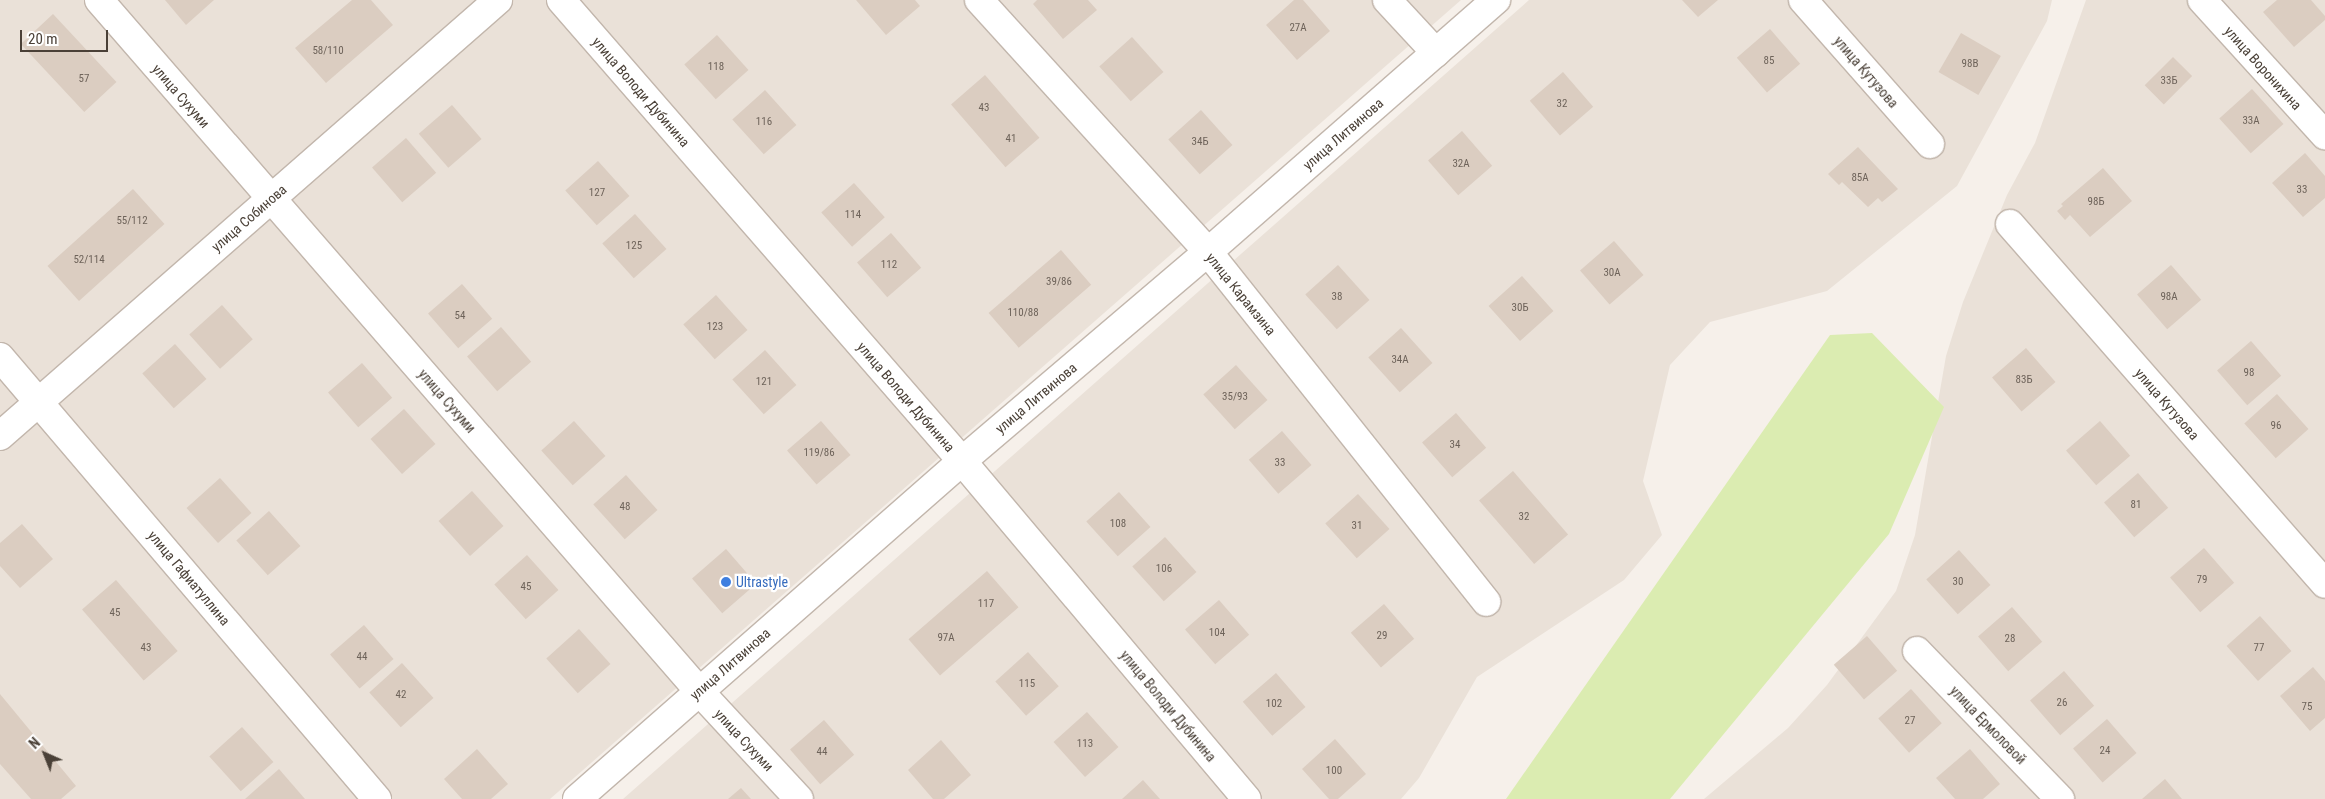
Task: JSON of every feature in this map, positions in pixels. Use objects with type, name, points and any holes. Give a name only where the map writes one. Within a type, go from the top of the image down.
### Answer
[{"type":"street","name":"улица Сухуми","points":[[99,0],[699,692],[799,799]]},
{"type":"street","name":"улица Собинова","points":[[0,436],[498,0]]},
{"type":"street","name":"улица Володи Дубинина","points":[[561,0],[962,461],[1247,799]]},
{"type":"street","name":"улица Карамзина","points":[[979,0],[1208,252],[1486,602]]},
{"type":"street","points":[[1387,0],[1436,54]]},
{"type":"street","name":"улица Литвинова","points":[[577,799],[962,461],[1208,252],[1496,0]]},
{"type":"street","name":"улица Кутузова","points":[[1803,0],[1930,144]]},
{"type":"street","name":"улица Воронихина","points":[[2202,0],[2325,135]]},
{"type":"street","name":"улица Кутузова","points":[[2010,224],[2325,584]]},
{"type":"street","name":"улица Гафиатуллина","points":[[0,356],[377,799]]},
{"type":"street","name":"улица Ермоловой","points":[[1917,651],[2060,799]]},
{"type":"shaded area","points":[[0,0],[1461,0],[550,799],[0,799]]},
{"type":"shaded area","points":[[1529,0],[2052,0],[2047,21],[1957,186],[1827,291],[1710,322],[1670,365],[1643,481],[1662,535],[1624,580],[1477,677],[1419,778],[1401,799],[623,799]]},
{"type":"shaded area","points":[[2086,0],[2325,0],[2325,799],[1704,799],[1788,728],[1827,685],[1896,591],[1915,535],[1946,356],[1963,302],[2007,195],[2035,143]]},
{"type":"green space","points":[[1872,333],[1944,407],[1889,534],[1670,799],[1506,799],[1830,335]]},
{"type":"building","points":[[165,0],[214,0],[186,25]]},
{"type":"building","points":[[352,0],[371,0],[393,25],[326,83],[295,48]]},
{"type":"building","points":[[856,0],[915,0],[920,6],[886,35]]},
{"type":"building","points":[[1037,0],[1088,0],[1097,10],[1063,39],[1033,4]]},
{"type":"building","points":[[1294,0],[1303,0],[1330,31],[1297,60],[1266,25]]},
{"type":"building","points":[[1682,0],[1718,0],[1698,17]]},
{"type":"building","points":[[2277,0],[2311,0],[2325,16],[2325,20],[2294,47],[2263,12]]},
{"type":"building","points":[[53,14],[116,82],[84,112],[21,44]]},
{"type":"building","points":[[1770,29],[1800,64],[1767,93],[1737,58]]},
{"type":"building","points":[[1961,33],[2001,56],[1978,95],[1938,72]]},
{"type":"building","points":[[717,35],[748,70],[716,99],[684,64]]},
{"type":"building","points":[[1132,37],[1163,72],[1131,101],[1099,66]]},
{"type":"building","points":[[2173,57],[2192,76],[2164,104],[2145,85]]},
{"type":"building","points":[[1563,72],[1593,107],[1560,136],[1530,101]]},
{"type":"building","points":[[985,75],[1039,138],[1005,167],[951,105]]},
{"type":"building","points":[[2252,89],[2283,124],[2251,153],[2219,118]]},
{"type":"building","points":[[765,90],[796,125],[764,154],[732,119]]},
{"type":"building","points":[[452,105],[482,139],[448,168],[419,134]]},
{"type":"building","points":[[1201,110],[1232,145],[1200,174],[1168,139]]},
{"type":"building","points":[[1462,131],[1492,166],[1458,195],[1428,161]]},
{"type":"building","points":[[406,138],[436,173],[402,202],[372,168]]},
{"type":"building","points":[[1858,147],[1898,189],[1882,202],[1878,198],[1868,207],[1842,182],[1839,185],[1828,174]]},
{"type":"building","points":[[2305,153],[2325,176],[2325,198],[2303,217],[2272,183]]},
{"type":"building","points":[[598,161],[629,196],[597,225],[565,190]]},
{"type":"building","points":[[2103,168],[2132,201],[2090,237],[2070,215],[2065,220],[2057,211],[2063,206],[2061,204]]},
{"type":"building","points":[[854,183],[885,217],[852,247],[821,212]]},
{"type":"building","points":[[133,189],[164,224],[79,301],[48,266]]},
{"type":"building","points":[[635,214],[666,249],[634,278],[602,243]]},
{"type":"building","points":[[891,233],[921,268],[887,297],[857,263]]},
{"type":"building","points":[[1614,241],[1644,275],[1610,304],[1580,271]]},
{"type":"building","points":[[1061,250],[1091,285],[1019,348],[989,313]]},
{"type":"building","points":[[1338,265],[1369,300],[1337,329],[1305,294]]},
{"type":"building","points":[[2171,265],[2201,300],[2167,329],[2137,295]]},
{"type":"building","points":[[1522,276],[1553,311],[1520,341],[1489,306]]},
{"type":"building","points":[[462,284],[492,319],[458,348],[428,314]]},
{"type":"building","points":[[716,295],[747,330],[715,359],[683,324]]},
{"type":"building","points":[[222,305],[253,339],[220,369],[189,334]]},
{"type":"building","points":[[501,327],[531,362],[497,391],[467,357]]},
{"type":"building","points":[[1401,328],[1432,363],[1400,392],[1368,357]]},
{"type":"building","points":[[2251,341],[2281,376],[2247,405],[2217,371]]},
{"type":"building","points":[[175,344],[206,379],[174,408],[142,373]]},
{"type":"building","points":[[2026,348],[2056,382],[2022,411],[1992,378]]},
{"type":"building","points":[[765,350],[796,385],[764,414],[732,379]]},
{"type":"building","points":[[362,363],[392,398],[358,427],[328,393]]},
{"type":"building","points":[[1236,365],[1267,400],[1235,429],[1203,394]]},
{"type":"building","points":[[2277,394],[2308,429],[2276,458],[2244,423]]},
{"type":"building","points":[[404,409],[435,444],[402,474],[371,439]]},
{"type":"building","points":[[1456,413],[1486,448],[1452,477],[1422,443]]},
{"type":"building","points":[[574,421],[605,456],[573,485],[541,450]]},
{"type":"building","points":[[821,421],[851,455],[817,484],[787,451]]},
{"type":"building","points":[[2100,421],[2130,456],[2096,485],[2066,451]]},
{"type":"building","points":[[1282,431],[1312,465],[1278,494],[1249,460]]},
{"type":"building","points":[[1513,471],[1568,534],[1534,564],[1479,501]]},
{"type":"building","points":[[2138,473],[2168,508],[2134,537],[2104,503]]},
{"type":"building","points":[[626,475],[657,510],[625,539],[593,504]]},
{"type":"building","points":[[220,478],[251,513],[218,543],[187,508]]},
{"type":"building","points":[[472,491],[503,526],[470,556],[439,521]]},
{"type":"building","points":[[1119,492],[1150,527],[1118,556],[1086,521]]},
{"type":"building","points":[[1358,494],[1389,529],[1357,558],[1325,523]]},
{"type":"building","points":[[269,511],[300,546],[268,575],[236,540]]},
{"type":"building","points":[[22,524],[53,559],[20,588],[0,566],[0,543]]},
{"type":"building","points":[[1165,537],[1196,572],[1164,601],[1132,566]]},
{"type":"building","points":[[2204,548],[2234,583],[2200,612],[2170,578]]},
{"type":"building","points":[[726,549],[756,584],[722,613],[692,579]]},
{"type":"building","points":[[1959,550],[1990,585],[1958,614],[1926,579]]},
{"type":"building","points":[[527,555],[558,590],[526,619],[494,584]]},
{"type":"building","points":[[987,571],[1018,607],[940,675],[909,639]]},
{"type":"building","points":[[116,580],[178,651],[144,680],[82,610]]},
{"type":"building","points":[[1219,600],[1249,635],[1215,664],[1185,630]]},
{"type":"building","points":[[1384,604],[1414,639],[1381,668],[1351,633]]},
{"type":"building","points":[[2012,607],[2042,642],[2008,671],[1978,637]]},
{"type":"building","points":[[2260,616],[2291,651],[2258,681],[2227,646]]},
{"type":"building","points":[[364,625],[394,659],[360,688],[330,655]]},
{"type":"building","points":[[579,629],[610,664],[578,693],[546,658]]},
{"type":"building","points":[[1867,636],[1897,671],[1864,700],[1834,665]]},
{"type":"building","points":[[1028,652],[1059,686],[1026,716],[995,681]]},
{"type":"building","points":[[402,663],[433,698],[401,727],[369,692]]},
{"type":"building","points":[[2313,667],[2325,681],[2325,718],[2310,731],[2280,696]]},
{"type":"building","points":[[2064,671],[2094,706],[2060,735],[2030,701]]},
{"type":"building","points":[[1276,673],[1306,707],[1272,736],[1243,702]]},
{"type":"building","points":[[1911,689],[1942,723],[1909,753],[1878,718]]},
{"type":"building","points":[[0,694],[76,786],[61,799],[31,799],[0,764]]},
{"type":"building","points":[[1087,712],[1118,747],[1085,777],[1054,742]]},
{"type":"building","points":[[2107,719],[2137,753],[2103,782],[2073,749]]},
{"type":"building","points":[[824,720],[854,755],[820,784],[790,750]]},
{"type":"building","points":[[242,727],[273,762],[241,791],[209,756]]},
{"type":"building","points":[[1335,739],[1366,774],[1338,799],[1329,799],[1302,769]]},
{"type":"building","points":[[941,740],[971,775],[944,799],[933,799],[908,770]]},
{"type":"building","points":[[477,749],[508,784],[491,799],[462,799],[444,779]]},
{"type":"building","points":[[1970,749],[2000,784],[1983,799],[1955,799],[1936,778]]},
{"type":"building","points":[[279,769],[305,799],[245,799]]},
{"type":"building","points":[[2165,779],[2182,799],[2142,799]]},
{"type":"building","points":[[1143,780],[1160,799],[1122,799]]},
{"type":"building","points":[[741,788],[751,799],[728,799]]},
{"type":"place","name":"Ultrastyle","points":[[726,582]]}]
